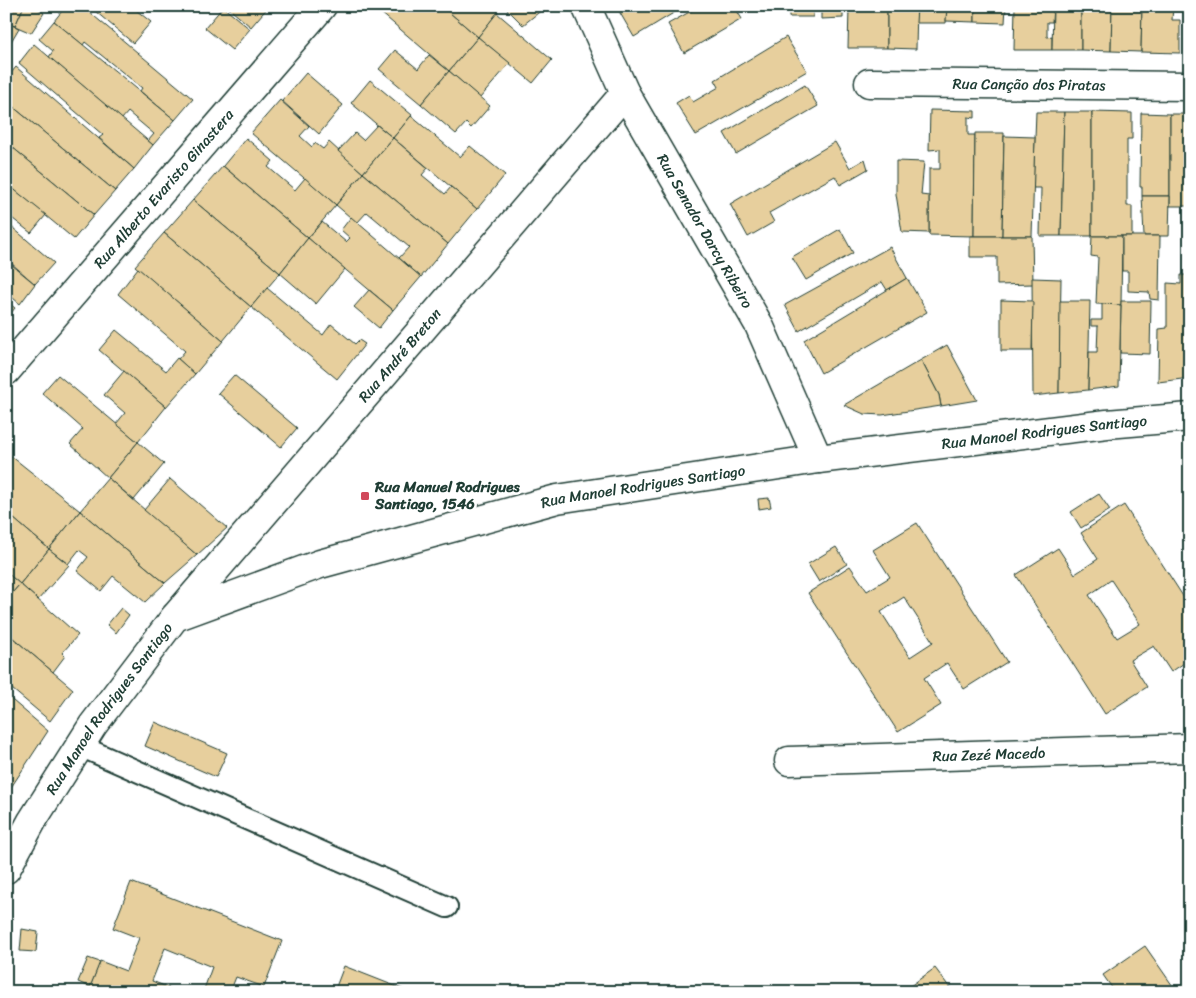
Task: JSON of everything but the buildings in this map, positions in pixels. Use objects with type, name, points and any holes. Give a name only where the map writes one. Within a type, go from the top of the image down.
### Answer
[{"type":"street","name":"Rua Alberto Evaristo Ginastera","points":[[6,371],[322,6]]},
{"type":"street","name":"Rua Senador Darcy Ribeiro","points":[[586,6],[625,93],[758,325],[818,459]]},
{"type":"street","name":"Rua Canção dos Piratas","points":[[869,83],[1190,86]]},
{"type":"street","name":"Rua André Breton","points":[[175,617],[625,93]]},
{"type":"street","name":"Rua Manoel Rodrigues Santiago","points":[[6,869],[32,821],[93,725],[175,617],[320,564],[557,499],[818,459],[1107,424],[1190,417]]},
{"type":"street","name":"Rua Zezé Macedo","points":[[789,761],[1190,748]]},
{"type":"lane","points":[[80,746],[447,907]]},
{"type":"place","name":"Rua Manuel Rodrigues Santiago, 1546","points":[[365,496]]}]
